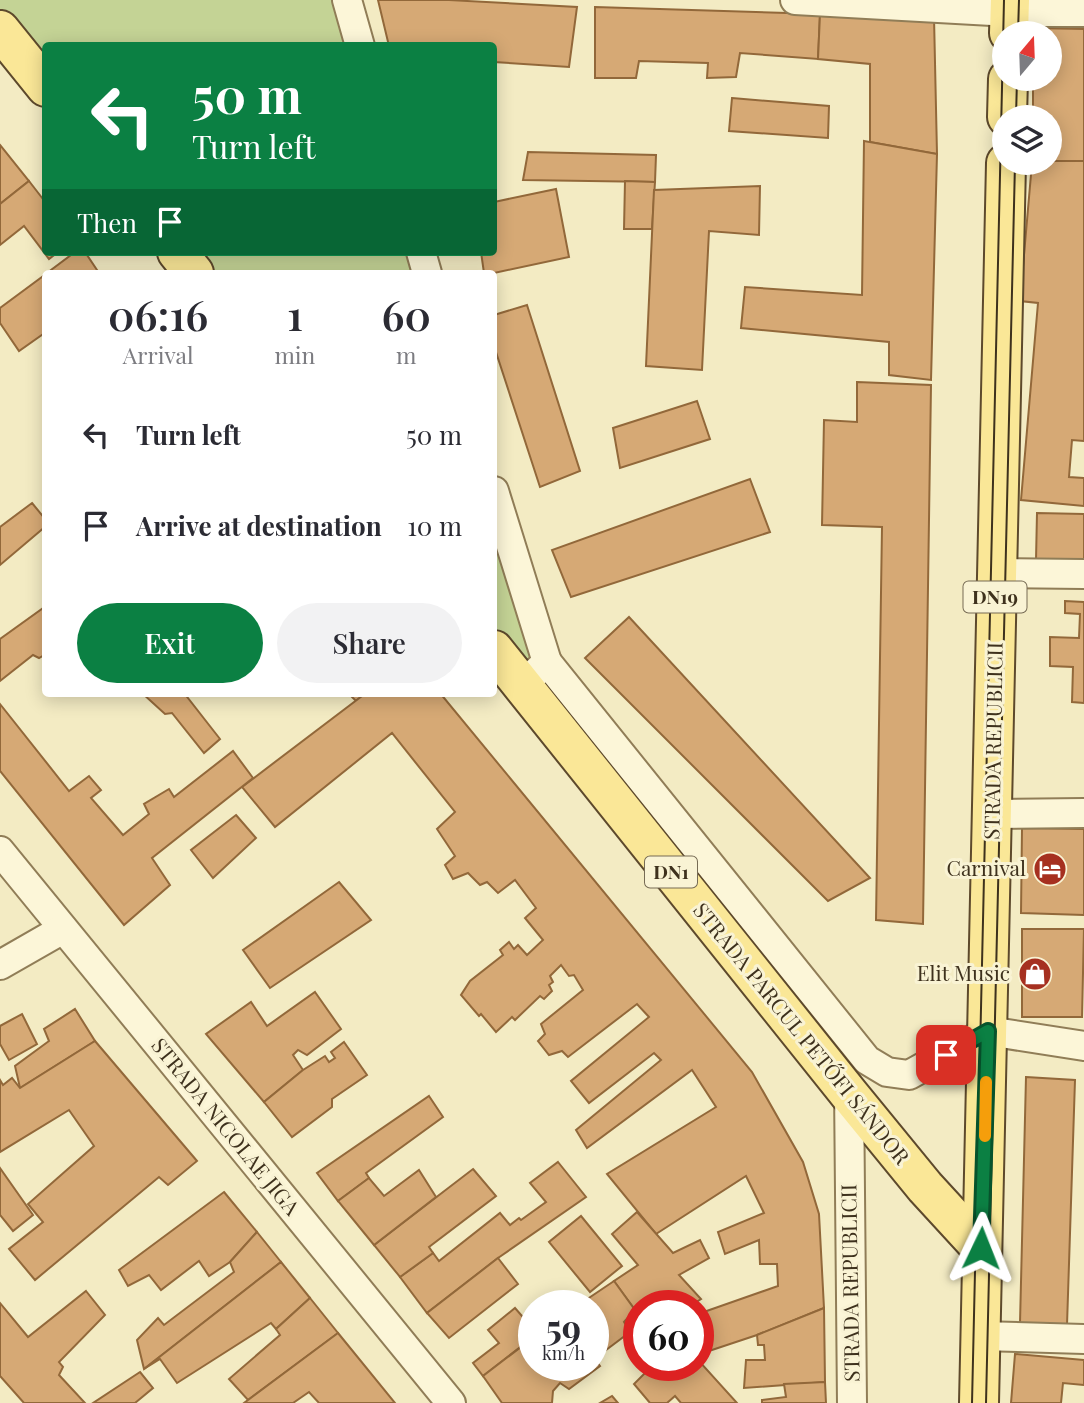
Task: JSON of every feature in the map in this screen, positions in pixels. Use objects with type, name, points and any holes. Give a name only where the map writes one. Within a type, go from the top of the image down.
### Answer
[{"type":"main road","points":[[0,30],[42,82]]},
{"type":"main road","name":"STRADA REPUBLICII","points":[[979,1403],[1006,175]]},
{"type":"main road","points":[[180,256],[192,270]]},
{"type":"main road","name":"STRADA PARCUL PETŐFI SÁNDOR","points":[[497,652],[534,673],[849,1094],[925,1187],[981,1248]]},
{"type":"street","points":[[346,0],[359,42]]},
{"type":"street","points":[[795,0],[1010,15],[1084,12]]},
{"type":"street","name":"STRADA PARCUL PETŐFI SÁNDOR","points":[[497,505],[534,673],[867,1060],[887,1072],[909,1075],[988,1031]]},
{"type":"street","points":[[996,573],[1084,574]]},
{"type":"street","points":[[993,814],[1084,813]]},
{"type":"street","name":"STRADA NICOLAE JIGA","points":[[0,851],[451,1403]]},
{"type":"street","points":[[0,965],[63,929]]},
{"type":"street","points":[[988,1031],[1084,1046]]},
{"type":"street","name":"STRADA REPUBLICII","points":[[849,1038],[852,1403]]},
{"type":"street","points":[[980,1336],[1084,1339]]},
{"type":"green space","points":[[0,0],[347,0],[359,42],[42,42],[42,83],[0,30]]},
{"type":"green space","points":[[180,256],[424,256],[428,270],[191,270]]},
{"type":"green space","points":[[497,494],[547,662],[521,685],[497,654]]},
{"type":"building","points":[[378,0],[449,0],[577,7],[569,67],[497,62],[497,42],[388,42]]},
{"type":"building","points":[[595,7],[820,14],[818,59],[740,53],[736,77],[707,78],[708,63],[639,61],[636,78],[595,78]]},
{"type":"building","points":[[820,14],[934,17],[937,154],[870,142],[870,64],[818,59]]},
{"type":"building","points":[[1062,29],[1084,29],[1084,161],[1062,161],[1062,105],[1033,105],[1033,91],[1062,91]]},
{"type":"building","points":[[732,98],[829,106],[828,138],[729,131]]},
{"type":"building","points":[[864,141],[937,154],[931,380],[889,375],[889,342],[741,328],[745,287],[862,295]]},
{"type":"building","points":[[0,145],[29,181],[0,204]]},
{"type":"building","points":[[528,152],[656,155],[655,182],[523,180]]},
{"type":"building","points":[[1062,161],[1084,161],[1084,441],[1072,440],[1069,477],[1084,478],[1084,506],[1021,500],[1038,303],[1020,301],[1031,175],[1062,175]]},
{"type":"building","points":[[29,181],[42,198],[42,250],[24,226],[0,245],[0,204]]},
{"type":"building","points":[[625,181],[655,182],[652,229],[624,229]]},
{"type":"building","points":[[760,186],[759,235],[709,231],[702,370],[646,366],[654,190]]},
{"type":"building","points":[[556,189],[569,257],[497,272],[497,270],[484,270],[482,256],[497,256],[497,201]]},
{"type":"building","points":[[70,256],[88,256],[97,270],[51,270]]},
{"type":"building","points":[[42,277],[42,335],[19,351],[0,323],[0,308]]},
{"type":"building","points":[[527,305],[580,471],[540,487],[497,355],[497,314]]},
{"type":"building","points":[[857,382],[931,385],[923,924],[876,920],[882,527],[822,525],[824,420],[857,422]]},
{"type":"building","points":[[697,401],[710,439],[620,468],[613,428]]},
{"type":"building","points":[[750,479],[770,532],[571,597],[552,550]]},
{"type":"building","points":[[32,503],[42,515],[42,529],[0,565],[0,527]]},
{"type":"building","points":[[1037,513],[1084,514],[1084,562],[1036,560]]},
{"type":"building","points":[[1065,601],[1084,602],[1084,703],[1072,702],[1073,667],[1050,666],[1050,637],[1079,638],[1080,614],[1065,613]]},
{"type":"building","points":[[42,609],[42,656],[39,658],[33,655],[0,681],[0,639]]},
{"type":"building","points":[[629,617],[870,878],[828,901],[585,658]]},
{"type":"building","points":[[146,697],[187,697],[220,739],[204,753],[172,713],[165,714]]},
{"type":"building","points":[[361,697],[443,697],[752,1072],[803,1162],[819,1214],[824,1308],[714,1349],[714,1308],[778,1286],[777,1264],[760,1264],[759,1240],[725,1254],[718,1232],[764,1213],[746,1176],[656,1234],[607,1174],[716,1107],[692,1070],[587,1148],[576,1130],[661,1060],[654,1053],[589,1103],[571,1081],[649,1017],[637,1004],[568,1057],[562,1051],[549,1055],[538,1041],[545,1034],[541,1024],[583,990],[574,975],[569,976],[561,965],[550,976],[553,982],[549,985],[552,991],[544,999],[540,996],[515,1020],[512,1017],[496,1032],[481,1014],[479,1016],[461,995],[470,981],[503,955],[500,950],[509,942],[514,949],[518,945],[527,955],[543,940],[525,918],[536,908],[515,880],[498,893],[487,882],[480,885],[468,873],[453,879],[445,865],[455,856],[437,829],[455,812],[392,733],[275,827],[242,787]]},
{"type":"building","points":[[0,704],[69,791],[89,776],[101,790],[91,798],[123,835],[149,814],[144,804],[169,789],[174,797],[233,751],[253,778],[152,858],[170,885],[124,925],[0,771]]},
{"type":"building","points":[[236,815],[256,838],[213,878],[191,850]]},
{"type":"building","points":[[1022,828],[1084,829],[1084,915],[1021,913]]},
{"type":"building","points":[[339,882],[371,920],[270,988],[243,950]]},
{"type":"building","points":[[1022,929],[1084,929],[1082,1017],[1022,1017]]},
{"type":"building","points":[[315,992],[341,1029],[307,1055],[298,1050],[293,1055],[303,1070],[264,1102],[206,1034],[251,1002],[267,1026]]},
{"type":"building","points":[[75,1009],[95,1041],[20,1088],[15,1066],[49,1041],[44,1029]]},
{"type":"building","points":[[22,1014],[37,1044],[9,1060],[0,1044],[0,1026]]},
{"type":"building","points":[[95,1041],[197,1161],[168,1185],[159,1177],[35,1280],[9,1249],[43,1222],[28,1204],[94,1146],[69,1110],[0,1152],[0,1080],[3,1085],[12,1078],[20,1088]]},
{"type":"building","points":[[344,1042],[367,1075],[332,1099],[332,1107],[292,1137],[264,1102],[325,1056],[329,1062],[335,1058],[331,1052]]},
{"type":"building","points":[[1026,1077],[1075,1080],[1067,1325],[1020,1323]]},
{"type":"building","points":[[429,1096],[443,1117],[366,1173],[369,1178],[338,1201],[317,1173]]},
{"type":"building","points":[[558,1162],[586,1197],[498,1258],[427,1313],[400,1277],[433,1253],[439,1261],[500,1213],[510,1225],[546,1202],[530,1183]]},
{"type":"building","points":[[0,1168],[33,1215],[13,1231],[0,1215]]},
{"type":"building","points":[[473,1169],[496,1196],[429,1247],[433,1253],[400,1277],[374,1245]]},
{"type":"building","points":[[419,1170],[436,1197],[374,1245],[338,1201],[369,1178],[384,1196]]},
{"type":"building","points":[[224,1192],[257,1232],[230,1262],[209,1276],[199,1261],[161,1290],[149,1275],[128,1286],[119,1270]]},
{"type":"building","points":[[637,1212],[673,1253],[700,1240],[709,1258],[679,1275],[693,1290],[623,1290],[623,1293],[614,1281],[638,1265],[612,1234]]},
{"type":"building","points":[[581,1216],[622,1266],[592,1290],[588,1290],[549,1242]]},
{"type":"building","points":[[257,1232],[281,1262],[144,1369],[137,1340],[158,1318],[164,1325],[234,1272],[230,1262]]},
{"type":"building","points":[[498,1258],[518,1284],[449,1338],[427,1313]]},
{"type":"building","points":[[281,1262],[310,1298],[276,1329],[271,1323],[177,1383],[160,1359],[144,1369]]},
{"type":"building","points":[[614,1281],[623,1293],[623,1337],[609,1348],[609,1290],[601,1290]]},
{"type":"building","points":[[86,1291],[105,1315],[59,1362],[63,1367],[59,1375],[85,1403],[24,1403],[0,1376],[0,1303],[28,1337]]},
{"type":"building","points":[[310,1298],[338,1333],[248,1400],[229,1379],[280,1335],[276,1329]]},
{"type":"building","points":[[515,1308],[518,1311],[518,1349],[483,1376],[473,1363],[499,1343],[488,1330]]},
{"type":"building","points":[[824,1308],[825,1382],[744,1388],[746,1360],[765,1360],[764,1345],[758,1345],[757,1335]]},
{"type":"building","points":[[338,1333],[395,1403],[319,1403],[309,1392],[293,1403],[244,1403]]},
{"type":"building","points":[[518,1349],[518,1381],[580,1381],[569,1389],[560,1383],[553,1391],[552,1403],[502,1403],[483,1376]]},
{"type":"building","points":[[1015,1354],[1084,1360],[1084,1385],[1063,1383],[1061,1403],[1011,1403]]},
{"type":"building","points":[[140,1372],[153,1388],[135,1403],[93,1403]]},
{"type":"building","points":[[714,1378],[737,1403],[681,1403],[675,1396],[667,1403],[650,1403],[634,1384],[637,1381],[714,1381]]},
{"type":"building","points":[[825,1382],[826,1403],[762,1403],[762,1400],[786,1397],[784,1384]]},
{"type":"building","points":[[612,1396],[618,1403],[600,1403]]},
{"type":"tram line","points":[[972,1403],[1004,0]]},
{"type":"tram line","points":[[1018,21],[1019,0]]},
{"type":"tram line","points":[[1016,105],[1017,91]]},
{"type":"tram line","points":[[986,1403],[1015,175]]},
{"type":"slow traffic","points":[[985,1136],[986,1082]]},
{"type":"place","name":"Carnival","points":[[1050,869]]},
{"type":"place","name":"Elit Music","points":[[1035,974]]},
{"type":"route","points":[[946,1055],[988,1031],[981,1248]]}]
